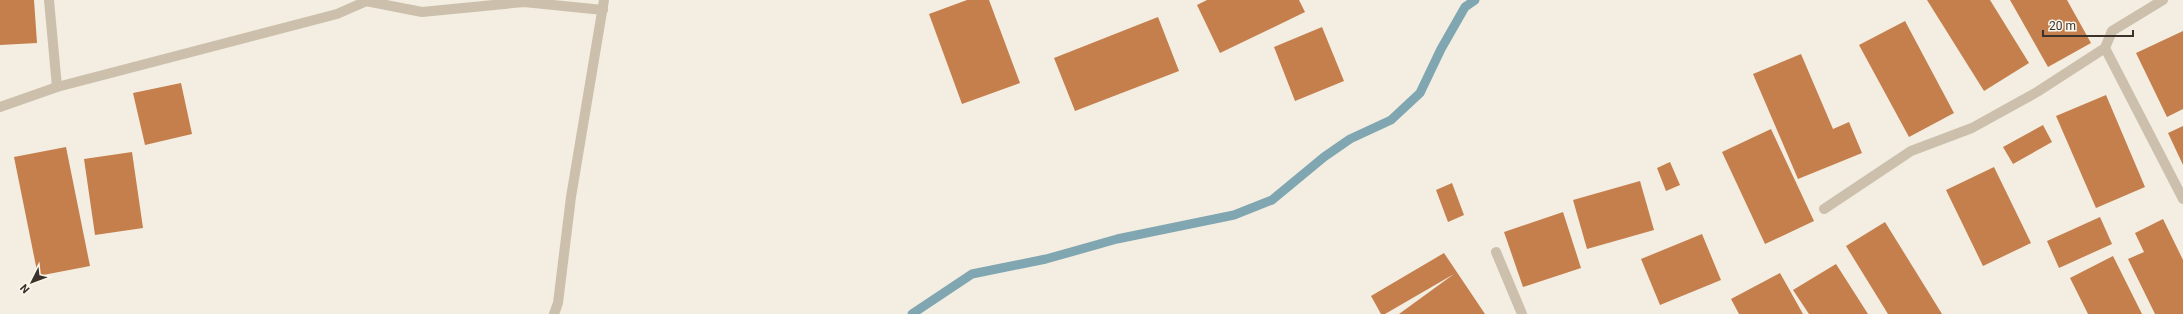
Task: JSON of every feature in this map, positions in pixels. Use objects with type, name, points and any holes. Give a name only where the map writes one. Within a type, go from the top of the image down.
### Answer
[{"type":"street","points":[[49,0],[57,87]]},
{"type":"street","points":[[0,107],[57,87],[336,14],[368,0],[422,12],[524,2],[603,5],[571,197],[558,303],[554,314]]},
{"type":"street","points":[[1824,209],[1911,151],[1972,128],[2037,92],[2105,48],[2112,31],[2163,0]]},
{"type":"street","points":[[2105,48],[2183,199]]},
{"type":"street","points":[[1496,252],[1522,314]]},
{"type":"building","points":[[0,0],[34,0],[37,43],[0,45]]},
{"type":"building","points":[[967,0],[989,0],[1020,83],[962,104],[929,14]]},
{"type":"building","points":[[1207,0],[1299,0],[1305,12],[1220,53],[1197,5]]},
{"type":"building","points":[[1927,0],[1990,0],[2029,63],[1984,91]]},
{"type":"building","points":[[2010,0],[2067,0],[2091,43],[2048,67]]},
{"type":"building","points":[[1158,17],[1179,71],[1075,111],[1054,58]]},
{"type":"building","points":[[1905,21],[1954,113],[1909,137],[1859,45]]},
{"type":"building","points":[[1322,27],[1344,81],[1295,101],[1274,47]]},
{"type":"building","points":[[2183,31],[2183,109],[2167,117],[2136,53]]},
{"type":"building","points":[[1801,54],[1833,129],[1849,122],[1862,153],[1798,179],[1753,74]]},
{"type":"building","points":[[181,83],[192,134],[145,145],[133,93]]},
{"type":"building","points":[[2106,95],[2145,187],[2096,208],[2056,116]]},
{"type":"building","points":[[2043,125],[2052,142],[2013,164],[2003,147]]},
{"type":"building","points":[[2183,126],[2183,165],[2168,133]]},
{"type":"building","points":[[1771,129],[1814,221],[1765,244],[1722,152]]},
{"type":"building","points":[[66,147],[90,266],[38,276],[14,157]]},
{"type":"building","points":[[132,152],[143,228],[95,235],[84,159]]},
{"type":"building","points":[[1670,162],[1680,185],[1666,191],[1657,168]]},
{"type":"building","points":[[1994,167],[2031,243],[1983,266],[1946,190]]},
{"type":"building","points":[[1640,181],[1654,230],[1587,249],[1573,200]]},
{"type":"building","points":[[1452,183],[1464,215],[1448,222],[1436,190]]},
{"type":"building","points":[[1563,212],[1581,268],[1523,287],[1504,232]]},
{"type":"building","points":[[2100,217],[2112,244],[2059,268],[2047,241]]},
{"type":"building","points":[[2163,219],[2183,260],[2183,314],[2155,314],[2128,259],[2144,252],[2135,233]]},
{"type":"building","points":[[1885,222],[1942,314],[1888,314],[1846,246]]},
{"type":"building","points":[[1702,234],[1721,280],[1660,305],[1641,259]]},
{"type":"building","points":[[1444,253],[1485,314],[1399,314],[1454,274],[1385,314],[1381,314],[1371,296]]},
{"type":"building","points":[[2113,256],[2142,314],[2088,314],[2070,278]]},
{"type":"building","points":[[1836,264],[1868,314],[1809,314],[1793,290]]},
{"type":"building","points":[[1780,273],[1803,314],[1739,314],[1731,299]]},
{"type":"waterway","points":[[912,314],[972,274],[1046,259],[1117,239],[1234,215],[1272,200],[1324,157],[1350,139],[1391,120],[1420,93],[1441,49],[1465,7],[1475,0]]}]
